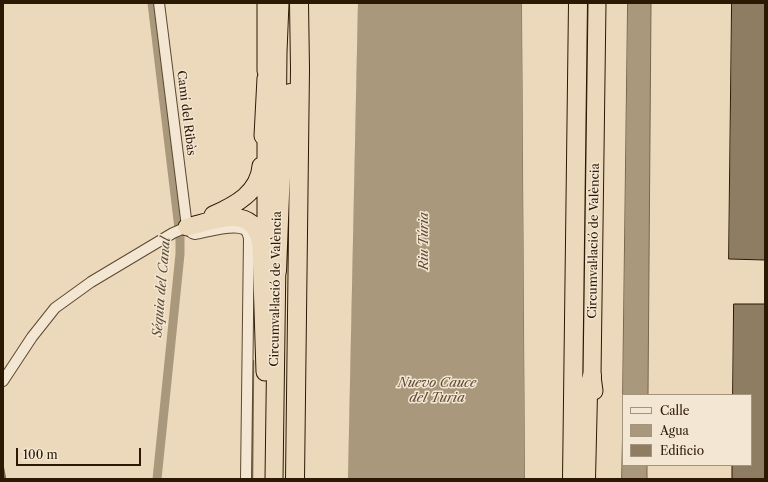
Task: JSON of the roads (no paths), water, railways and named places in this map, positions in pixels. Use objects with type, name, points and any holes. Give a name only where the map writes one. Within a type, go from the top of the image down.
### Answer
[{"type":"highway","points":[[266,3],[266,479]]},
{"type":"highway","name":"Circumval·lació de València","points":[[274,479],[278,52],[280,3]]},
{"type":"highway","points":[[277,271],[281,169],[298,3]]},
{"type":"highway","name":"Circumval·lació de València","points":[[295,479],[300,69],[298,3]]},
{"type":"highway","name":"Circumval·lació de València","points":[[572,479],[578,3]]},
{"type":"highway","name":"Circumval·lació de València","points":[[593,479],[594,394],[592,376],[596,3]]},
{"type":"highway","points":[[180,230],[218,213],[243,199],[252,191],[257,183],[261,172],[266,78]]},
{"type":"highway","points":[[180,230],[231,217],[246,220],[252,223],[258,231],[261,247],[266,403]]},
{"type":"highway","points":[[586,479],[588,394],[592,376]]},
{"type":"street","name":"Camí del Ribàs","points":[[159,3],[180,230]]},
{"type":"street","points":[[3,381],[32,336],[55,308],[91,282],[180,230],[196,234],[235,226],[244,230],[249,238],[246,479]]},
{"type":"water","name":"Nuevo Cauce del Turia","points":[[358,3],[522,3],[525,479],[348,479]]},
{"type":"water","points":[[628,3],[651,3],[648,394],[623,394]]},
{"type":"water","points":[[622,466],[647,466],[647,479],[622,479]]},
{"type":"waterway","name":"Séquia del Canal","points":[[152,3],[180,237],[180,254],[157,479]]},
{"type":"waterway","points":[[252,479],[253,361]]},
{"type":"waterway","points":[[3,468],[5,479]]},
{"type":"water label","name":"Riu Túria","points":[[424,241]]}]
